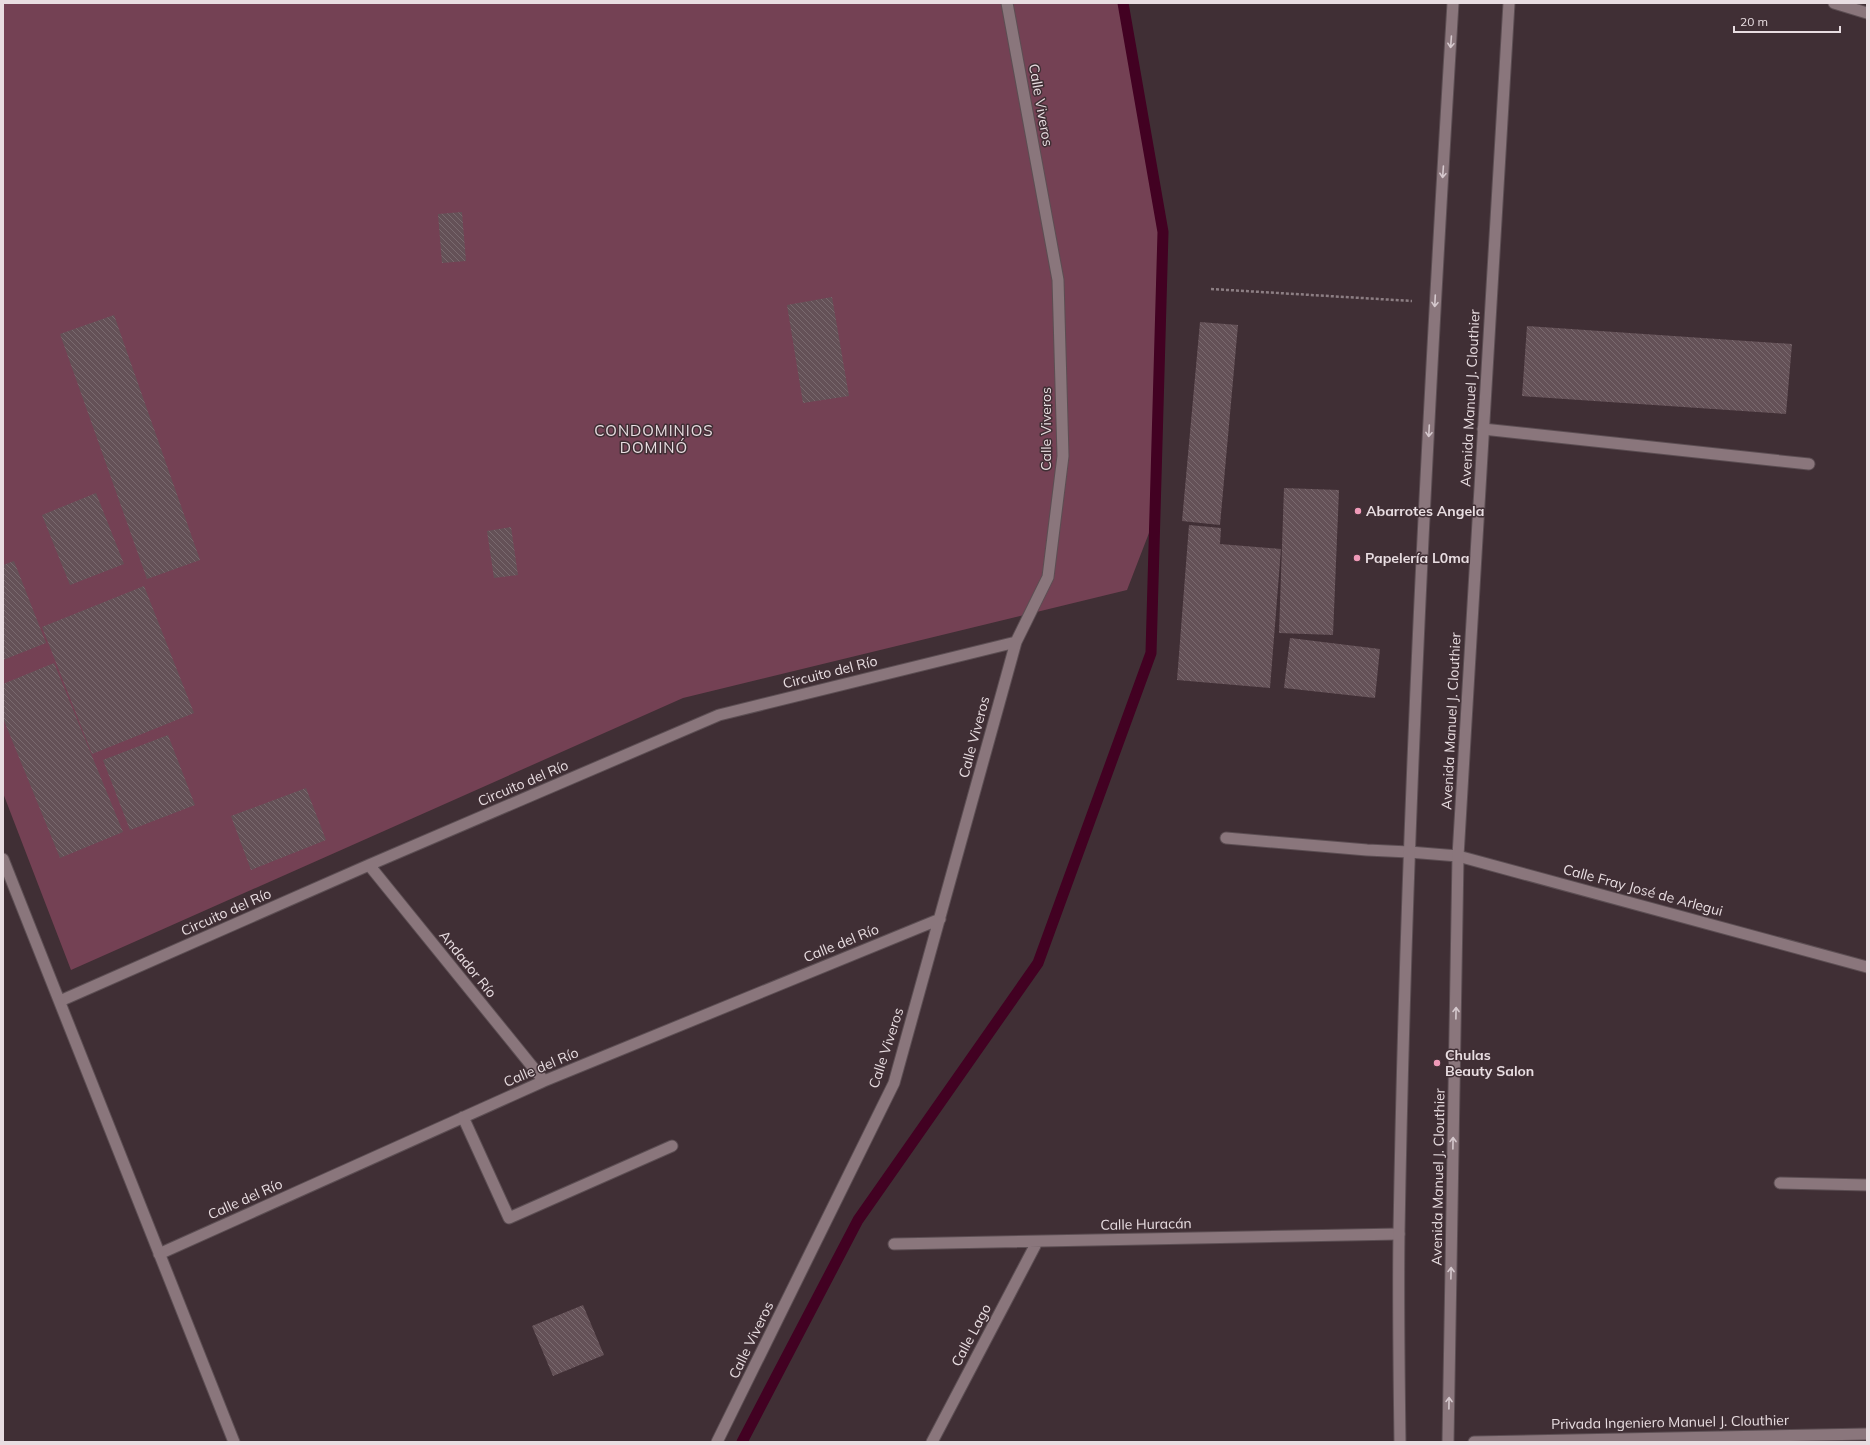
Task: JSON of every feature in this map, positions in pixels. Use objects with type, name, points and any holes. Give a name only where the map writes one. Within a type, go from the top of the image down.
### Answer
[{"type":"street","name":"Calle Viveros","points":[[717,1442],[894,1082],[1016,642],[1048,577],[1063,456],[1058,280],[1008,3]]},
{"type":"street","points":[[1400,1442],[1399,1234],[1409,852],[1435,302],[1453,3]]},
{"type":"street","name":"Avenida Manuel J. Clouthier","points":[[1448,1442],[1458,856],[1509,3]]},
{"type":"street","points":[[1834,3],[1867,13]]},
{"type":"street","points":[[1483,429],[1809,464]]},
{"type":"street","name":"Circuito del Río","points":[[60,1001],[369,865],[719,715],[1016,642]]},
{"type":"street","name":"Calle Fray José de Arlegui","points":[[1226,838],[1458,856],[1867,967]]},
{"type":"street","points":[[3,859],[234,1442]]},
{"type":"street","name":"Andador Río","points":[[369,865],[544,1081]]},
{"type":"street","name":"Calle del Río","points":[[159,1254],[544,1081],[940,919]]},
{"type":"street","points":[[464,1117],[509,1218],[672,1146]]},
{"type":"street","points":[[1780,1183],[1867,1185]]},
{"type":"street","name":"Calle Huracán","points":[[894,1244],[1399,1234]]},
{"type":"street","name":"Calle Lago","points":[[932,1442],[1037,1242]]},
{"type":"street","name":"Privada Ingeniero Manuel J. Clouthier","points":[[1474,1442],[1867,1434]]},
{"type":"path","points":[[1211,289],[1435,302]]},
{"type":"shaded area","points":[[3,3],[1123,3],[1162,236],[1154,520],[1127,590],[683,698],[71,970],[3,793]]},
{"type":"building","points":[[462,212],[466,261],[442,263],[438,214]]},
{"type":"building","points":[[832,297],[849,396],[803,403],[787,305]]},
{"type":"building","points":[[114,315],[200,560],[147,579],[60,334]]},
{"type":"building","points":[[1200,322],[1238,325],[1220,525],[1182,521]]},
{"type":"building","points":[[1527,326],[1792,344],[1786,414],[1522,396]]},
{"type":"building","points":[[1284,488],[1339,490],[1333,635],[1279,633]]},
{"type":"building","points":[[96,493],[124,564],[70,585],[42,515]]},
{"type":"building","points":[[1189,525],[1221,528],[1220,544],[1281,549],[1270,688],[1177,680]]},
{"type":"building","points":[[511,527],[518,575],[494,578],[487,531]]},
{"type":"building","points":[[14,561],[46,643],[3,660],[3,565]]},
{"type":"building","points":[[144,586],[194,713],[92,754],[42,627]]},
{"type":"building","points":[[1290,638],[1380,649],[1375,698],[1284,688]]},
{"type":"building","points":[[54,663],[123,832],[60,858],[3,718],[3,684]]},
{"type":"building","points":[[168,735],[195,805],[130,830],[103,760]]},
{"type":"building","points":[[306,788],[326,840],[251,870],[231,816]]},
{"type":"building","points":[[583,1305],[604,1355],[553,1376],[532,1326]]},
{"type":"waterway","points":[[742,1442],[858,1220],[1038,963],[1151,653],[1163,232],[1123,3]]},
{"type":"place","name":"Abarrotes Angela","points":[[1358,511]]},
{"type":"place","name":"Papelería L0ma","points":[[1357,558]]},
{"type":"place","name":"Chulas Beauty Salon","points":[[1437,1063]]},
{"type":"district","name":"CONDOMINIOS DOMINÓ","points":[[654,438]]}]
